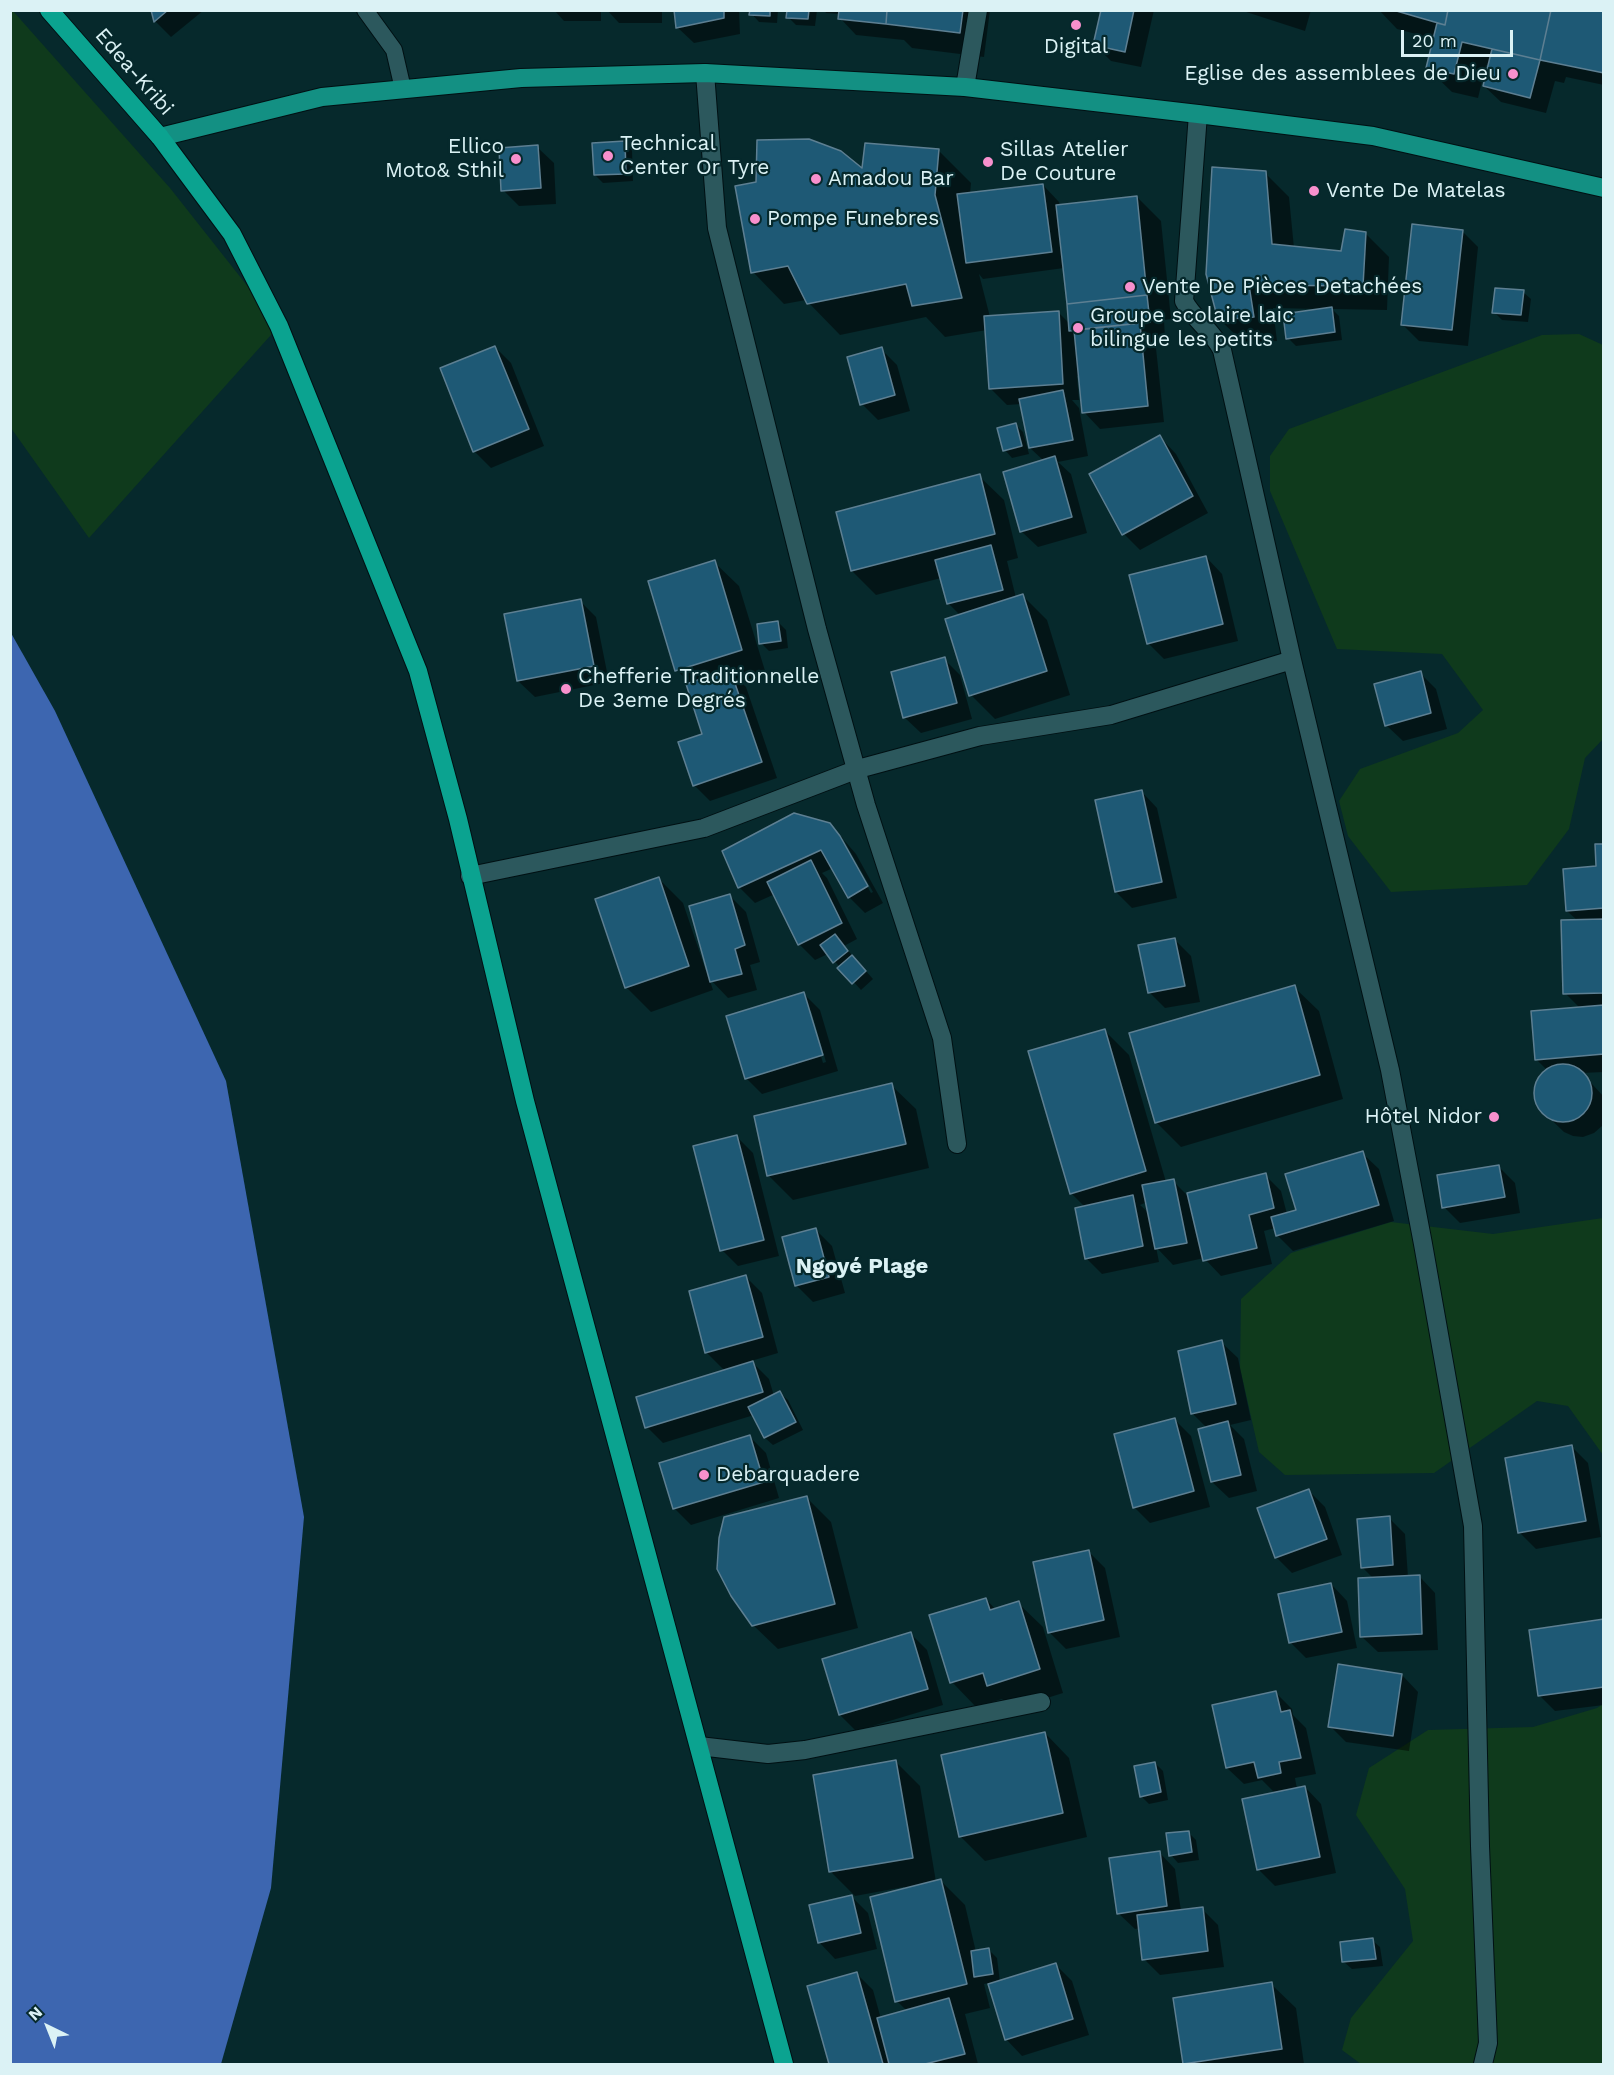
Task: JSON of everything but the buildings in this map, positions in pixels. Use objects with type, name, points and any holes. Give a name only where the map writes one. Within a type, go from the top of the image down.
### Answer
[{"type":"highway","name":"Edea-Kribi","points":[[49,10],[160,137],[232,234],[279,326],[418,671],[458,819],[525,1101],[784,2064]]},
{"type":"main road","points":[[160,137],[322,97],[521,78],[705,73],[965,87],[1373,136],[1604,188]]},
{"type":"street","points":[[965,87],[978,10]]},
{"type":"street","points":[[705,73],[717,228],[818,629],[867,805],[942,1038],[957,1144]]},
{"type":"street","points":[[1198,114],[1184,300],[1188,310],[1218,342],[1222,350],[1292,660],[1390,1070],[1473,1526],[1480,1846],[1488,2043],[1483,2064]]},
{"type":"street","points":[[470,876],[704,828],[858,769],[980,736],[1111,716],[1292,660]]},
{"type":"street","points":[[699,1746],[768,1754],[805,1750],[1041,1702]]},
{"type":"lane","points":[[365,10],[394,50],[403,89]]},
{"type":"green space","points":[[10,11],[13,11],[170,188],[279,326],[89,538],[11,428]]},
{"type":"green space","points":[[1579,334],[1603,345],[1603,739],[1585,758],[1569,829],[1527,885],[1391,892],[1348,836],[1339,801],[1360,769],[1458,733],[1483,710],[1442,654],[1337,649],[1270,491],[1270,456],[1289,429],[1542,335]]},
{"type":"green space","points":[[1603,1218],[1603,1455],[1568,1406],[1537,1401],[1434,1473],[1285,1475],[1259,1452],[1240,1368],[1241,1299],[1291,1253],[1391,1222],[1493,1234]]},
{"type":"green space","points":[[1603,1704],[1603,2064],[1361,2064],[1342,2050],[1351,2018],[1413,1941],[1405,1889],[1356,1815],[1369,1768],[1428,1730],[1533,1727],[1597,1708]]},
{"type":"water","points":[[11,633],[55,711],[226,1081],[304,1517],[271,1888],[221,2064],[11,2064]]},
{"type":"place","name":"Digital","points":[[1076,25]]},
{"type":"place","name":"Eglise des assemblees de Dieu","points":[[1513,74]]},
{"type":"place","name":"Technical Center Or Tyre","points":[[608,156]]},
{"type":"place","name":"Ellico Moto& Sthil","points":[[516,159]]},
{"type":"place","name":"Sillas Atelier De Couture","points":[[988,162]]},
{"type":"place","name":"Amadou Bar","points":[[816,179]]},
{"type":"place","name":"Vente De Matelas","points":[[1314,191]]},
{"type":"place","name":"Pompe Funebres","points":[[755,219]]},
{"type":"place","name":"Vente De Pièces Detachées","points":[[1130,287]]},
{"type":"place","name":"Groupe scolaire laic bilingue les petits","points":[[1078,328]]},
{"type":"place","name":"Chefferie Traditionnelle De 3eme Degrés","points":[[566,689]]},
{"type":"place","name":"Hôtel Nidor","points":[[1494,1117]]},
{"type":"place","name":"Debarquadere","points":[[704,1475]]},
{"type":"district","name":"Ngoyé Plage","points":[[862,1267]]}]
